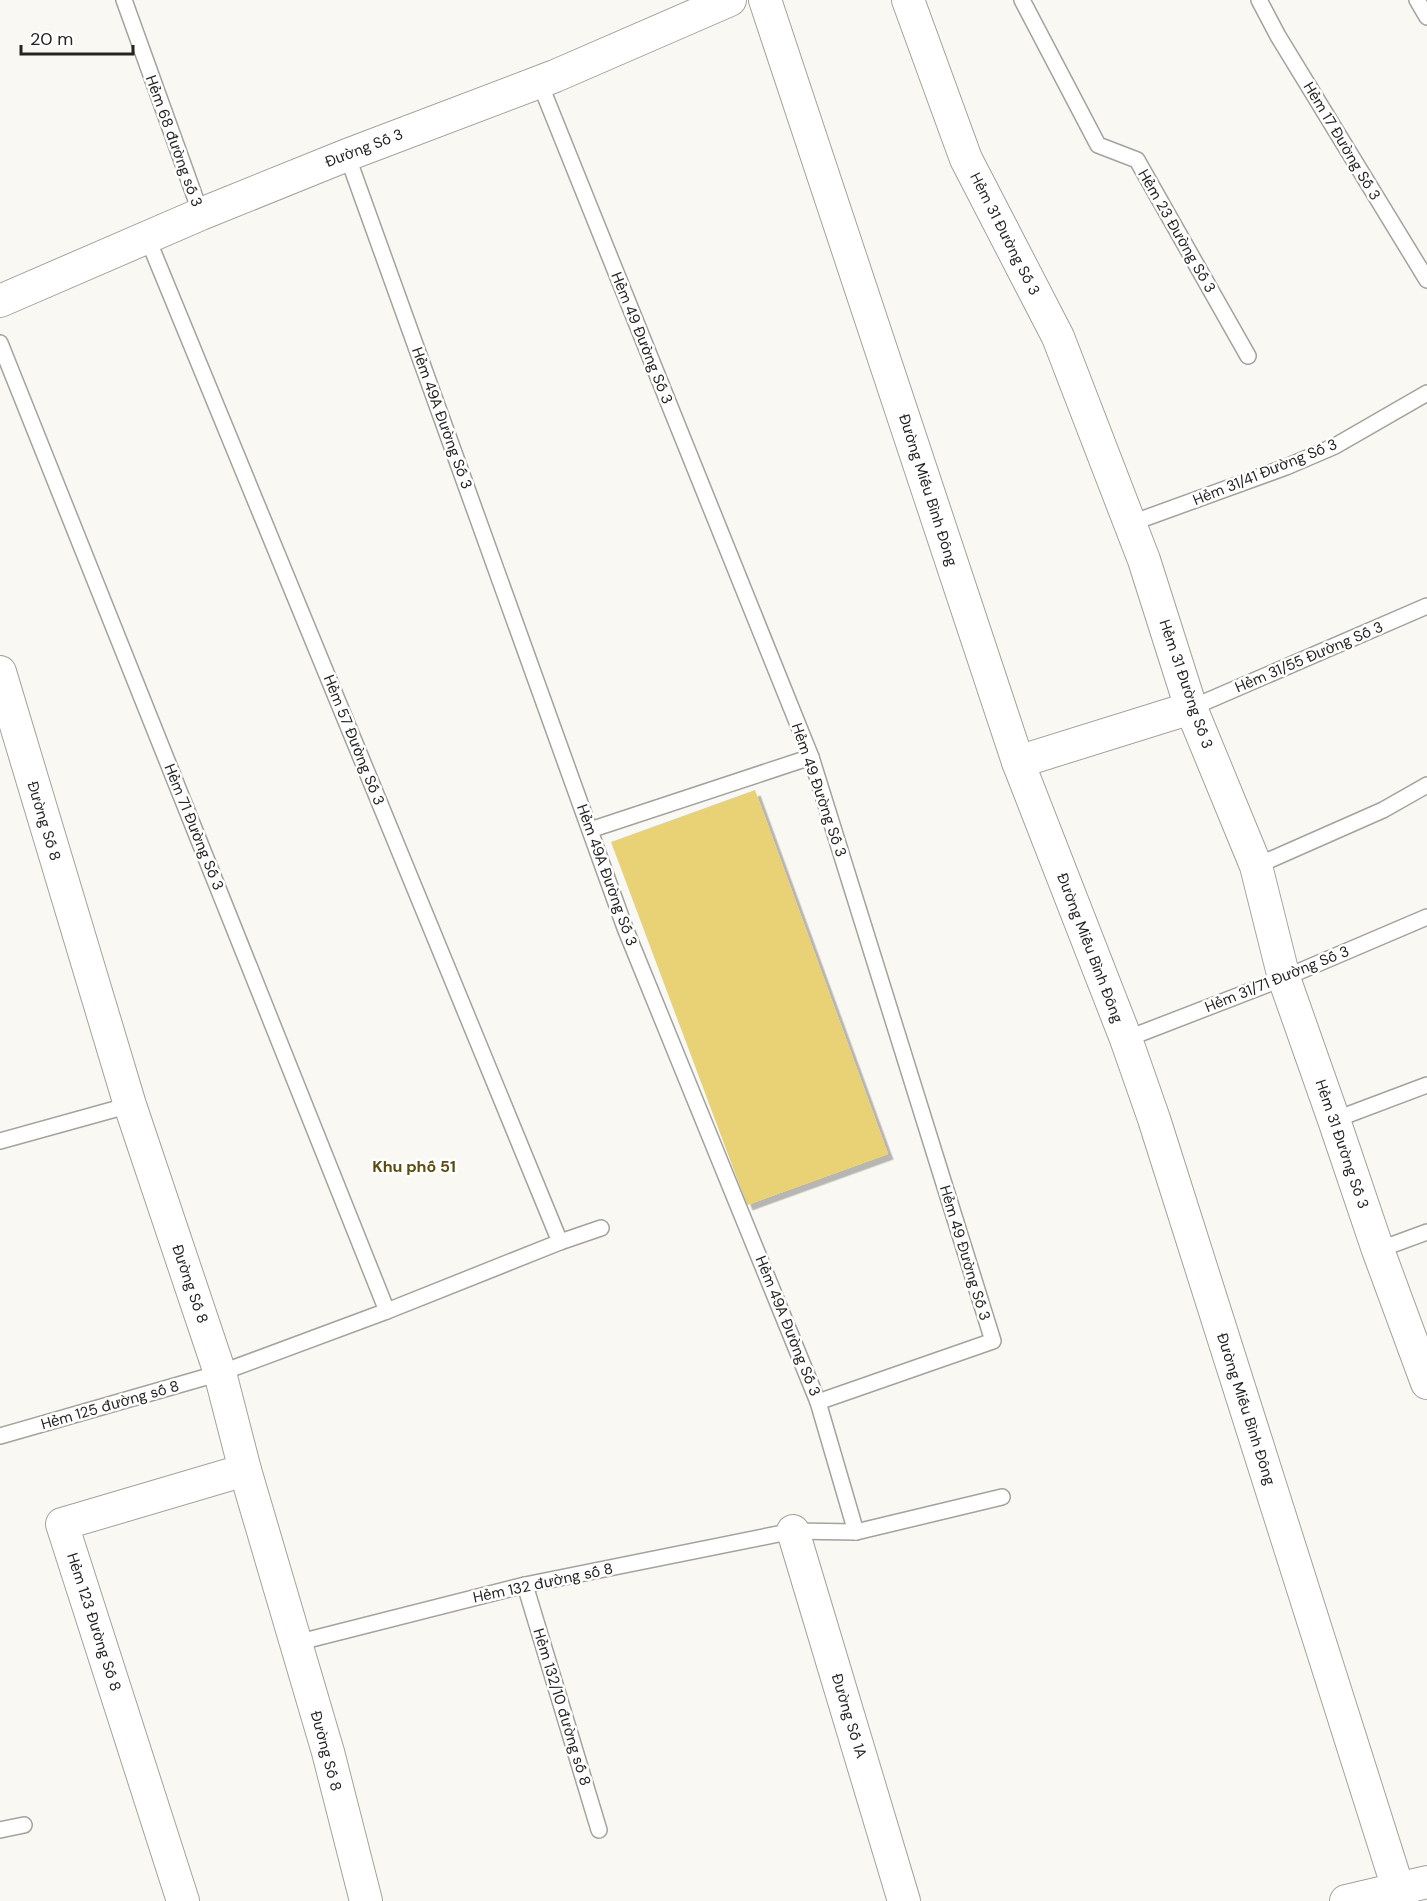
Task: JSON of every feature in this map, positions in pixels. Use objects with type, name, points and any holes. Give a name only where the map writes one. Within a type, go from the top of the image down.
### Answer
[{"type":"street","name":"Đường Số 3","points":[[0,300],[347,154],[555,76],[730,0]]},
{"type":"street","name":"Đường Miếu Bình Đông","points":[[765,0],[1018,762],[1126,1039],[1409,1891]]},
{"type":"street","name":"Hẻm 31 Đường Số 3","points":[[908,0],[966,159],[1058,337],[1144,560],[1191,708],[1256,866],[1284,978],[1378,1250],[1427,1383]]},
{"type":"street","name":"Đường Số 8","points":[[0,672],[130,1105],[220,1373],[245,1470],[327,1752],[366,1901]]},
{"type":"street","points":[[1018,762],[1191,708]]},
{"type":"street","name":"Hẻm 123 Đường Số 8","points":[[183,1901],[62,1524],[245,1470]]},
{"type":"street","name":"Đường Số 1A","points":[[793,1531],[904,1901]]},
{"type":"street","points":[[1346,1901],[1409,1891]]},
{"type":"lane","name":"Hẻm 68 đường số 3","points":[[124,0],[201,214]]},
{"type":"lane","name":"Hẻm 23 Đường Số 3","points":[[1022,0],[1098,145],[1137,160],[1248,356]]},
{"type":"lane","name":"Hẻm 17 Đường Số 3","points":[[1259,0],[1278,36],[1427,280]]},
{"type":"lane","points":[[1417,0],[1427,17]]},
{"type":"lane","name":"Hẻm 49 Đường Số 3","points":[[538,81],[811,757],[993,1341],[818,1402]]},
{"type":"lane","name":"Hẻm 49A Đường Số 3","points":[[347,154],[626,928],[818,1402],[856,1532]]},
{"type":"lane","name":"Hẻm 57 Đường Số 3","points":[[147,237],[560,1242]]},
{"type":"lane","name":"Hẻm 71 Đường Số 3","points":[[0,343],[387,1311]]},
{"type":"lane","name":"Hẻm 31/41 Đường Số 3","points":[[1130,524],[1286,467],[1335,446],[1427,393]]},
{"type":"lane","name":"Hẻm 31/55 Đường Số 3","points":[[1191,708],[1427,606]]},
{"type":"lane","points":[[590,830],[811,757]]},
{"type":"lane","points":[[1256,866],[1383,810],[1427,785]]},
{"type":"lane","name":"Hẻm 31/71 Đường Số 3","points":[[1126,1039],[1284,978],[1427,917]]},
{"type":"lane","points":[[1334,1120],[1427,1085]]},
{"type":"lane","points":[[0,1141],[130,1105]]},
{"type":"lane","name":"Hẻm 125 đường số 8","points":[[0,1436],[220,1373],[601,1228]]},
{"type":"lane","points":[[1378,1250],[1427,1232]]},
{"type":"lane","points":[[793,1531],[856,1532],[1002,1497]]},
{"type":"lane","name":"Hẻm 132 đường số 8","points":[[296,1643],[525,1585],[793,1531]]},
{"type":"lane","name":"Hẻm 132/10 đường số 8","points":[[525,1585],[599,1830]]},
{"type":"lane","points":[[0,1830],[24,1825]]},
{"type":"building","points":[[755,790],[888,1154],[747,1205],[611,842]]},
{"type":"district","name":"Khu phố 51","points":[[414,1166]]}]
